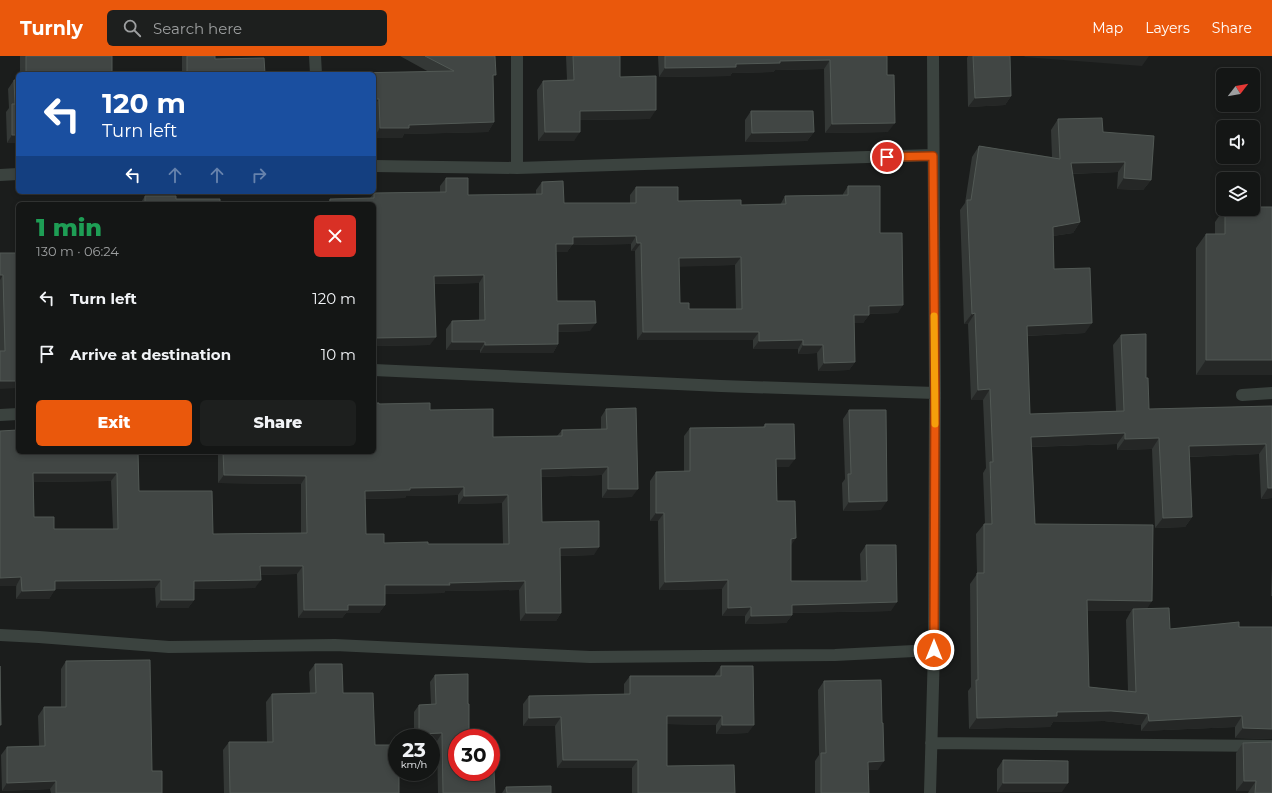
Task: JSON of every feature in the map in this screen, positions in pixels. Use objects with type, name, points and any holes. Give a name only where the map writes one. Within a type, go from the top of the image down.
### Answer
[{"type":"street","points":[[315,56],[316,72]]},
{"type":"street","points":[[517,56],[517,168]]},
{"type":"street","points":[[930,793],[930,743],[934,650],[935,393],[932,56]]},
{"type":"street","points":[[376,166],[517,168],[933,156]]},
{"type":"street","points":[[0,175],[16,174]]},
{"type":"street","points":[[376,370],[935,393]]},
{"type":"street","points":[[1242,395],[1272,393]]},
{"type":"street","points":[[0,415],[16,414]]},
{"type":"street","points":[[0,635],[169,647],[335,645],[590,657],[835,655],[934,650]]},
{"type":"street","points":[[930,743],[1272,746]]},
{"type":"building","points":[[26,56],[112,56],[112,72],[26,72]]},
{"type":"building","points":[[187,56],[215,56],[215,59],[264,58],[265,72],[187,72]]},
{"type":"building","points":[[425,56],[495,56],[496,75],[493,75],[494,122],[409,125],[409,128],[380,128],[379,99],[376,99],[376,73],[454,71]]},
{"type":"building","points":[[573,56],[620,56],[620,77],[656,76],[656,110],[580,111],[580,132],[545,132],[543,81],[574,80]]},
{"type":"building","points":[[665,56],[887,56],[887,75],[894,75],[895,123],[832,124],[830,60],[736,64],[736,67],[665,68]]},
{"type":"building","points":[[973,56],[1010,56],[1011,96],[975,98]]},
{"type":"building","points":[[14,80],[16,80],[16,135],[12,135],[12,104],[15,104]]},
{"type":"building","points":[[751,111],[813,111],[814,132],[752,133]]},
{"type":"building","points":[[1102,118],[1103,132],[1154,136],[1151,180],[1124,178],[1125,162],[1071,163],[1080,222],[1053,227],[1054,269],[1090,268],[1092,323],[1027,326],[1030,414],[1124,411],[1121,335],[1146,334],[1146,378],[1148,378],[1149,409],[1272,406],[1272,488],[1268,488],[1266,444],[1189,446],[1192,517],[1163,518],[1159,438],[1125,439],[1125,433],[1031,437],[1035,524],[1153,525],[1152,601],[1087,600],[1089,687],[1136,692],[1133,609],[1169,608],[1170,629],[1239,622],[1239,627],[1272,627],[1272,729],[1243,728],[1242,716],[1149,721],[1148,714],[1111,711],[1057,712],[1057,716],[977,718],[977,573],[984,573],[984,524],[992,524],[990,462],[993,462],[990,389],[978,390],[975,313],[972,314],[967,200],[971,200],[979,146],[1060,159],[1058,119]]},
{"type":"building","points":[[446,178],[468,178],[468,195],[542,194],[542,182],[563,181],[564,203],[636,203],[636,187],[678,187],[678,201],[741,200],[741,205],[786,204],[785,196],[848,195],[848,186],[880,186],[880,233],[902,233],[903,305],[869,306],[869,315],[854,315],[855,362],[824,363],[823,345],[803,345],[803,340],[759,341],[759,332],[643,332],[641,243],[637,243],[636,236],[573,237],[573,244],[556,244],[557,301],[595,301],[596,323],[558,324],[558,344],[485,345],[485,342],[452,342],[452,321],[485,320],[484,275],[434,276],[436,337],[376,338],[376,202],[330,202],[330,199],[374,198],[374,194],[446,192]],"holes":[[[741,257],[742,309],[689,309],[689,303],[680,303],[679,258]]]},
{"type":"building","points":[[145,196],[176,196],[176,199],[220,199],[220,202],[145,202]]},
{"type":"building","points":[[1260,207],[1272,207],[1272,360],[1206,360],[1206,234],[1225,234],[1225,216],[1260,216]]},
{"type":"building","points":[[0,253],[16,253],[16,381],[0,381],[0,351],[5,351],[3,275],[0,275]]},
{"type":"building","points":[[376,403],[430,403],[430,410],[493,409],[493,437],[562,436],[562,430],[607,429],[606,409],[636,408],[638,489],[608,489],[608,467],[541,469],[542,522],[599,521],[599,547],[560,548],[561,613],[526,613],[525,581],[449,583],[450,585],[385,585],[385,605],[348,605],[348,610],[304,610],[303,566],[260,566],[261,580],[194,581],[194,600],[161,600],[161,580],[55,581],[55,590],[22,591],[21,577],[0,578],[0,431],[16,430],[16,454],[138,454],[139,491],[212,491],[213,534],[307,533],[306,476],[224,475],[223,454],[376,454]],"holes":[[[33,473],[117,473],[118,529],[54,529],[54,517],[34,517]],[[464,487],[464,496],[508,495],[509,544],[428,544],[428,542],[384,543],[384,534],[366,534],[365,491]]]},
{"type":"building","points":[[849,410],[886,410],[887,501],[849,502],[848,474],[851,474]]},
{"type":"building","points":[[765,424],[794,424],[795,459],[776,459],[777,501],[795,501],[796,538],[791,539],[791,581],[867,581],[866,545],[896,545],[897,602],[792,605],[792,615],[751,616],[751,607],[728,608],[728,580],[665,582],[664,513],[656,513],[656,472],[690,471],[690,428],[765,427]]},
{"type":"building","points":[[150,660],[152,771],[162,771],[162,793],[56,793],[56,781],[7,783],[7,747],[45,746],[44,707],[66,707],[66,661]]},
{"type":"building","points":[[315,664],[342,664],[343,693],[373,693],[375,745],[388,745],[388,781],[399,781],[399,793],[230,793],[229,742],[273,742],[272,694],[316,693]]},
{"type":"building","points":[[0,666],[1,725],[0,725]]},
{"type":"building","points":[[721,666],[753,666],[754,725],[722,725],[722,716],[667,716],[667,766],[734,765],[735,793],[638,793],[638,760],[563,760],[561,717],[529,718],[529,696],[630,694],[630,676],[721,676]]},
{"type":"building","points":[[468,674],[469,729],[448,729],[448,781],[494,781],[495,793],[443,793],[442,733],[440,733],[440,729],[419,729],[419,705],[436,704],[435,675]]},
{"type":"building","points":[[881,680],[884,761],[868,762],[869,793],[821,793],[821,753],[826,753],[824,681]]},
{"type":"building","points":[[1272,742],[1272,793],[1255,793],[1256,781],[1244,781],[1243,743]]},
{"type":"building","points":[[1003,760],[1068,761],[1068,783],[1003,783]]},
{"type":"building","points":[[551,786],[551,793],[507,793],[506,787]]},
{"type":"slow traffic","points":[[934,316],[935,424]]},
{"type":"route","points":[[887,157],[933,156],[935,393],[934,650]]}]
